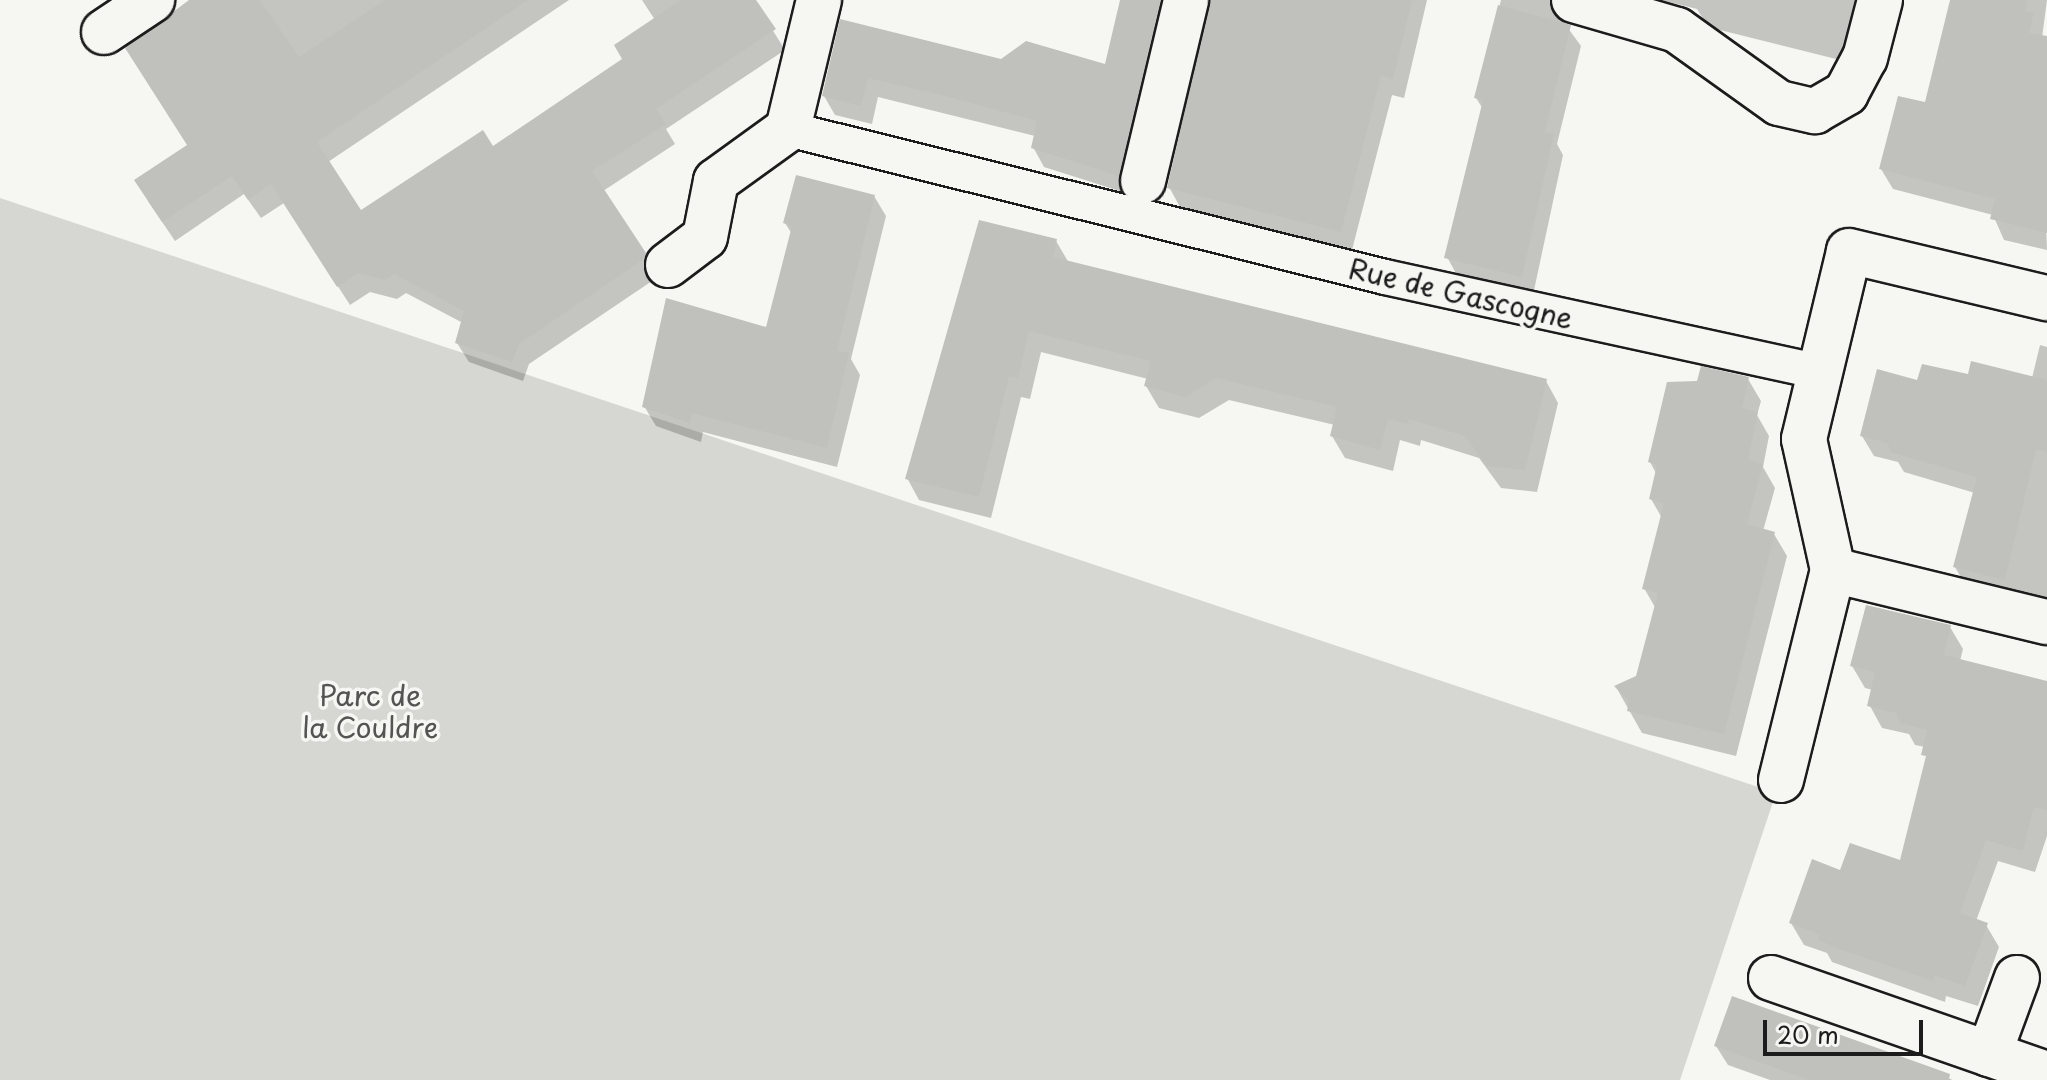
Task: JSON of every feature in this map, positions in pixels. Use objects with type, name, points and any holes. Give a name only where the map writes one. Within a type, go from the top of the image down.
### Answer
[{"type":"street","points":[[104,32],[152,0]]},
{"type":"street","points":[[668,265],[705,237],[716,181],[788,129],[819,0]]},
{"type":"street","points":[[1143,181],[1186,0]]},
{"type":"street","points":[[1574,0],[1677,30],[1779,103],[1815,111],[1846,93],[1865,58],[1880,0]]},
{"type":"street","name":"Rue de Gascogne","points":[[788,129],[1385,277],[1816,371]]},
{"type":"street","points":[[1781,780],[1833,570],[1804,439],[1816,371],[1849,251],[2047,298]]},
{"type":"street","points":[[1833,570],[2047,622]]},
{"type":"street","points":[[1771,978],[2047,1074]]},
{"type":"street","points":[[1989,1054],[2017,978]]},
{"type":"green space","name":"Parc de la Couldre","points":[[0,198],[1776,793],[1680,1080],[0,1080]]},
{"type":"building","points":[[189,0],[260,0],[299,57],[385,0],[528,0],[317,142],[361,210],[483,130],[493,146],[622,59],[614,45],[681,0],[756,0],[776,29],[656,109],[666,124],[592,171],[646,253],[644,259],[519,344],[512,362],[455,343],[464,311],[394,274],[385,280],[358,273],[337,287],[271,184],[248,200],[232,176],[162,222],[134,180],[187,145],[125,48]]},
{"type":"building","points":[[1120,0],[1160,0],[1119,176],[1031,148],[1037,121],[941,95],[868,78],[861,106],[822,96],[840,19],[1001,59],[1026,41],[1105,64]]},
{"type":"building","points":[[1210,0],[1412,0],[1393,79],[1381,76],[1341,232],[1167,188]]},
{"type":"building","points":[[1950,0],[2027,0],[2025,11],[2034,13],[2029,33],[2047,36],[2047,233],[1990,219],[1995,199],[1879,169],[1898,96],[1925,102]]},
{"type":"building","points":[[1498,5],[1571,25],[1545,132],[1554,134],[1522,277],[1444,258],[1483,100],[1474,98]]},
{"type":"building","points":[[796,175],[875,195],[837,351],[849,353],[827,448],[692,413],[690,423],[642,407],[666,298],[766,327],[792,226],[783,223]]},
{"type":"building","points":[[979,220],[1057,239],[1053,257],[1547,379],[1525,470],[1487,466],[1465,436],[1409,419],[1407,424],[1388,419],[1380,450],[1330,436],[1337,407],[1216,378],[1186,397],[1144,386],[1151,361],[1029,331],[1018,378],[1009,376],[979,497],[905,479]]},
{"type":"building","points":[[1971,361],[2047,380],[2047,452],[2036,449],[2005,580],[1953,567],[1977,477],[1890,452],[1888,443],[1860,436],[1877,369],[1917,380],[1922,364],[1968,374]]},
{"type":"building","points":[[1701,366],[1749,377],[1742,408],[1758,412],[1748,460],[1763,464],[1747,524],[1775,532],[1724,734],[1627,711],[1629,701],[1614,686],[1636,676],[1658,593],[1642,589],[1664,503],[1649,499],[1657,465],[1648,462],[1667,382],[1697,381]]},
{"type":"building","points":[[1866,605],[1951,625],[1944,655],[2047,681],[2047,810],[2034,807],[2023,851],[1986,840],[1960,913],[1988,923],[1965,986],[1934,975],[1933,981],[1842,950],[1818,940],[1820,934],[1789,923],[1812,859],[1840,870],[1850,843],[1900,860],[1926,756],[1921,755],[1927,730],[1900,723],[1896,713],[1867,706],[1875,672],[1850,666]]},
{"type":"building","points":[[1732,996],[1950,1074],[1949,1080],[1810,1080],[1714,1046]]}]
